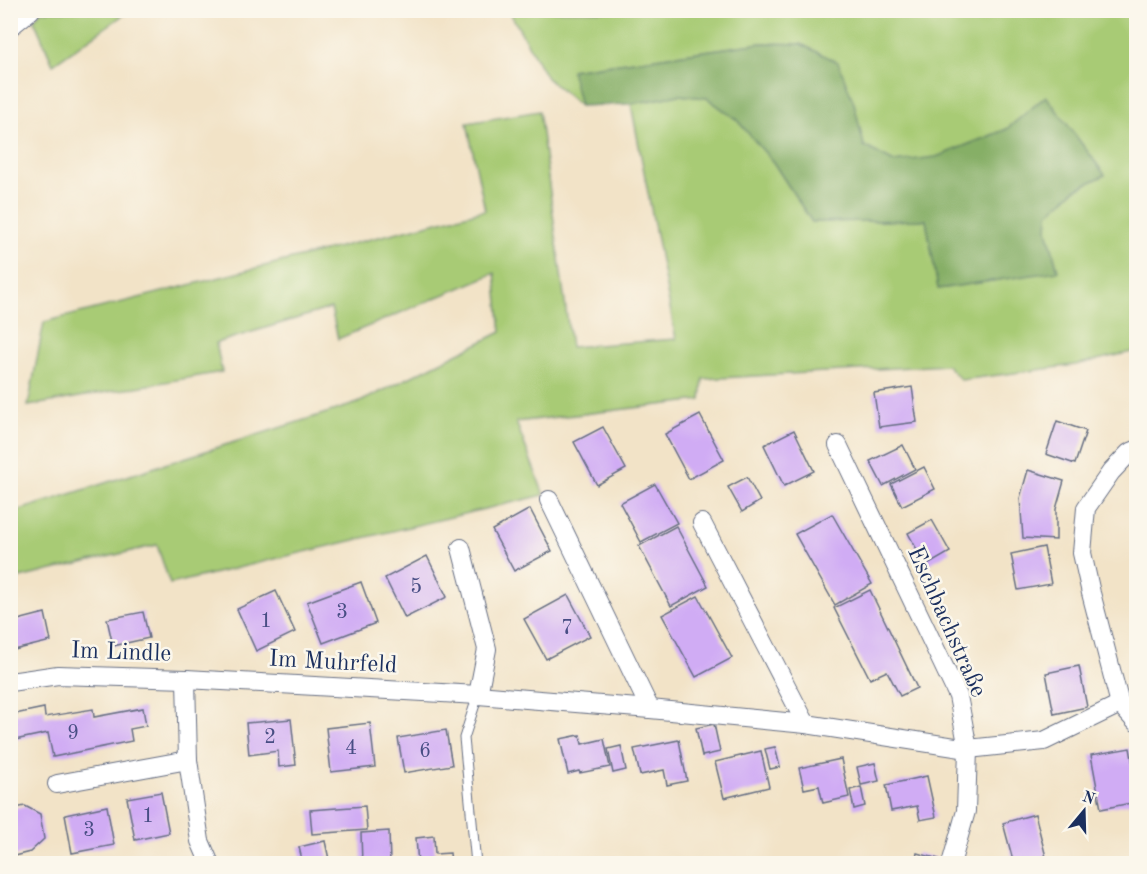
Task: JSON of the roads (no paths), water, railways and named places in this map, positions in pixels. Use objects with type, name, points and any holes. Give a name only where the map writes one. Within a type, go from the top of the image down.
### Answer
[{"type":"street","points":[[10,27],[31,10]]},
{"type":"street","name":"Eschbachstraße","points":[[838,445],[957,696],[968,749],[966,811],[951,864]]},
{"type":"street","points":[[1137,450],[1129,453],[1111,472],[1086,508],[1082,553],[1120,704],[1137,722]]},
{"type":"street","points":[[549,500],[650,710]]},
{"type":"street","points":[[702,523],[806,724]]},
{"type":"street","points":[[461,548],[488,649],[478,694]]},
{"type":"street","name":"Im Lindle","points":[[10,682],[58,675],[186,679],[188,759],[200,842],[210,864]]},
{"type":"street","name":"Im Muhrfeld","points":[[186,679],[478,694],[806,724],[968,749],[1044,741],[1120,704]]},
{"type":"street","points":[[57,784],[188,759]]},
{"type":"lane","points":[[476,864],[464,738],[478,694]]}]
